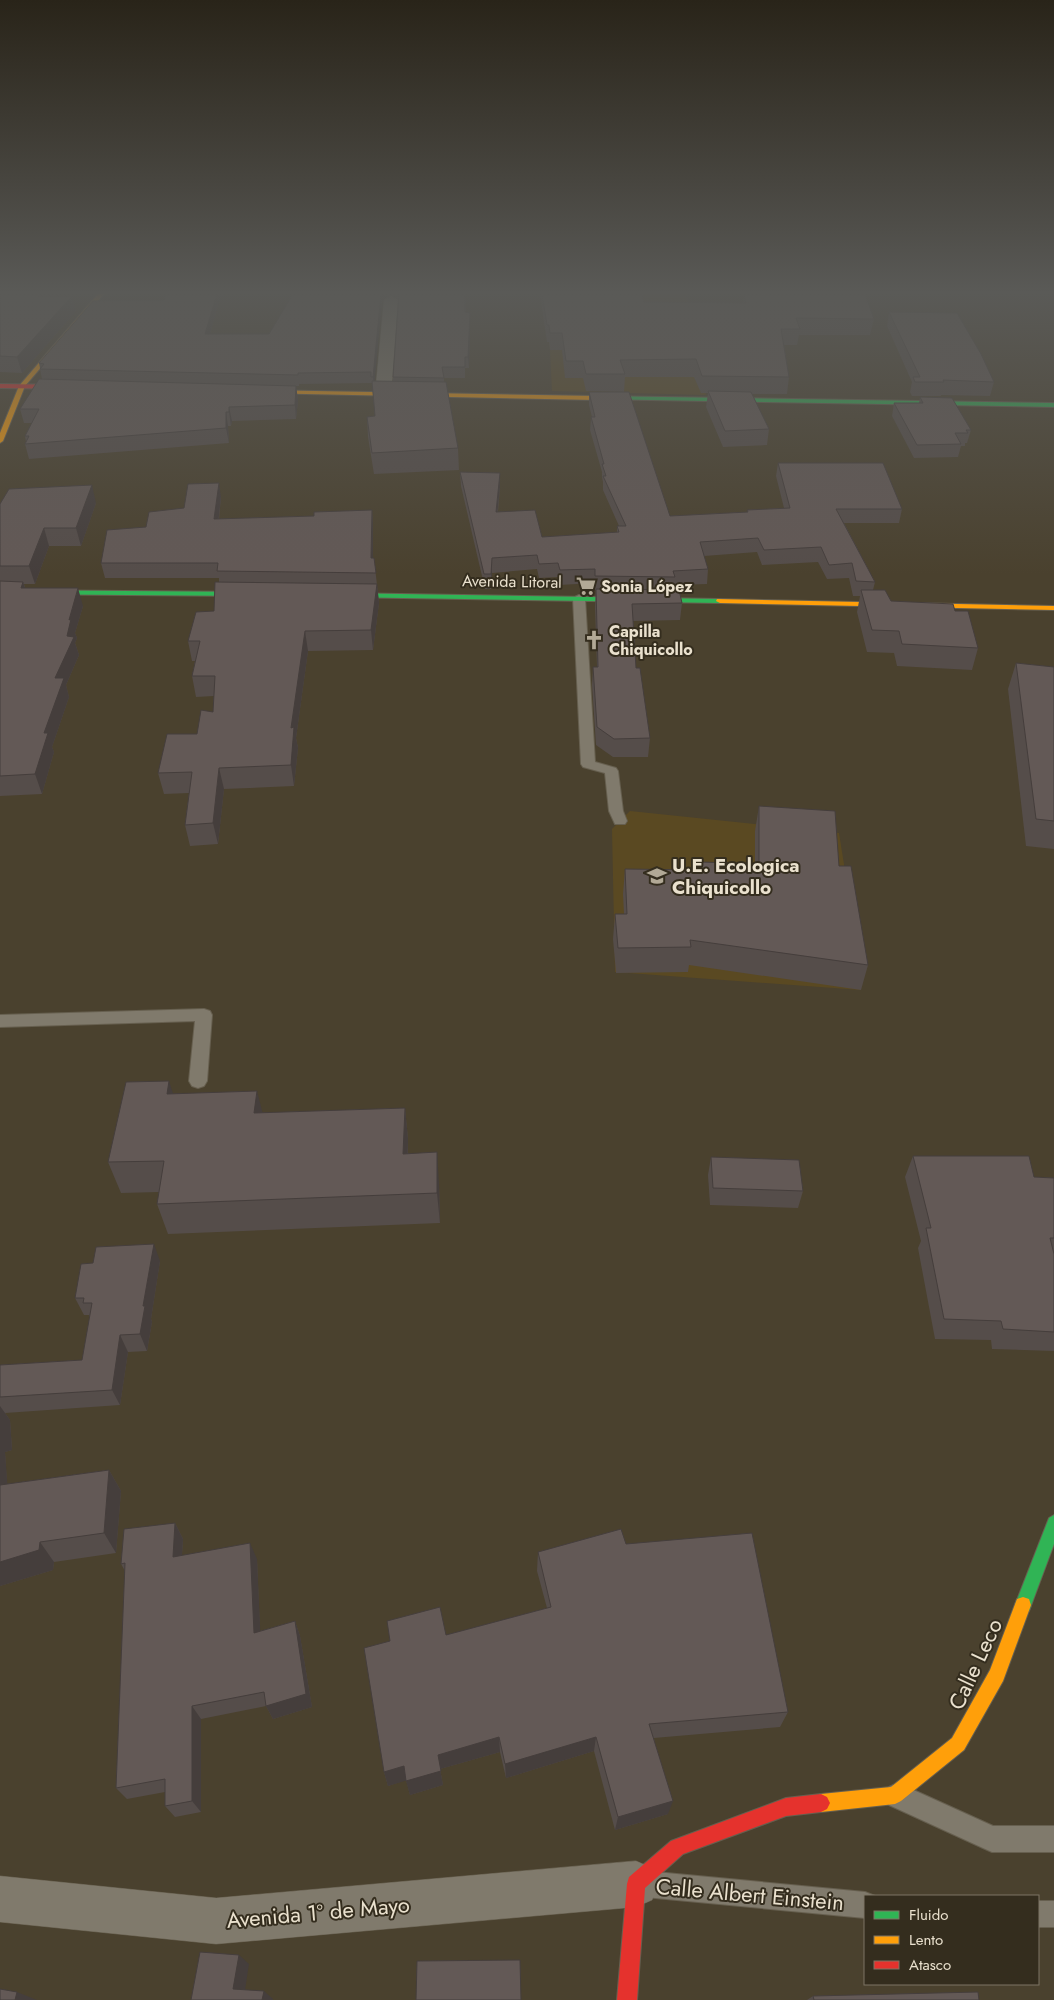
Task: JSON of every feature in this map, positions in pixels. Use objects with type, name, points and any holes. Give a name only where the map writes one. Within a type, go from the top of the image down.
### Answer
[{"type":"street","points":[[0,441],[21,387]]},
{"type":"street","points":[[383,395],[384,387]]},
{"type":"street","points":[[247,392],[1054,405]]},
{"type":"street","points":[[0,592],[259,594]]},
{"type":"street","name":"Avenida Litoral","points":[[329,595],[1054,608]]},
{"type":"street","name":"Calle Leco","points":[[895,1795],[958,1744],[997,1675],[1054,1523]]},
{"type":"street","points":[[627,2000],[636,1884],[677,1848],[786,1807],[895,1795]]},
{"type":"street","name":"Avenida 1º de Mayo","points":[[0,1899],[216,1921],[636,1884]]},
{"type":"lane","points":[[579,598],[588,764],[611,771],[616,810],[620,821]]},
{"type":"lane","points":[[0,1021],[204,1015],[198,1081]]},
{"type":"lane","points":[[895,1795],[992,1839],[1054,1839]]},
{"type":"lane","name":"Calle Albert Einstein","points":[[636,1884],[864,1905]]},
{"type":"lane","points":[[1039,1914],[1054,1914]]},
{"type":"shaded area","points":[[552,387],[704,387],[706,395],[552,391]]},
{"type":"shaded area","points":[[630,811],[839,833],[861,971],[861,990],[615,972],[612,829]]},
{"type":"building","points":[[34,387],[296,387],[295,405],[229,407],[229,412],[226,412],[226,428],[25,444],[29,436],[25,436],[39,409],[20,409]]},
{"type":"building","points":[[373,387],[447,387],[458,448],[372,453],[367,417],[375,416]]},
{"type":"building","points":[[708,391],[751,392],[769,429],[725,431]]},
{"type":"building","points":[[589,392],[629,392],[670,516],[790,508],[778,463],[883,463],[902,509],[836,509],[875,582],[856,581],[852,563],[829,565],[821,547],[764,550],[758,538],[700,542],[708,569],[673,571],[675,577],[595,576],[595,569],[560,570],[558,563],[539,564],[537,555],[492,558],[491,574],[484,574],[460,472],[500,473],[496,512],[535,510],[542,537],[619,532],[617,526],[626,526],[603,476],[606,476],[591,417],[595,417]]},
{"type":"building","points":[[920,397],[952,398],[971,430],[966,430],[968,433],[955,433],[961,444],[917,445],[894,403],[923,403]]},
{"type":"building","points":[[219,483],[214,519],[314,516],[314,512],[372,510],[371,558],[374,558],[376,573],[217,571],[218,563],[101,563],[107,530],[146,527],[149,512],[184,508],[188,484]]},
{"type":"building","points":[[92,485],[76,528],[44,528],[29,566],[0,566],[0,504],[9,489]]},
{"type":"building","points":[[0,581],[23,582],[21,588],[78,588],[69,620],[71,619],[67,636],[74,637],[55,678],[64,678],[44,733],[48,733],[35,774],[0,776]]},
{"type":"building","points":[[215,582],[377,584],[371,630],[305,631],[291,728],[294,727],[291,765],[219,768],[213,823],[185,825],[192,772],[158,773],[167,734],[197,734],[201,710],[213,712],[215,676],[192,676],[200,641],[188,641],[196,612],[214,611]]},
{"type":"building","points":[[596,589],[679,590],[682,603],[632,604],[636,668],[640,668],[650,738],[614,739],[597,727],[593,667],[598,667]]},
{"type":"building","points":[[861,590],[885,590],[891,601],[953,604],[955,611],[968,611],[978,648],[902,644],[899,631],[872,630]]},
{"type":"building","points":[[1016,663],[1054,667],[1054,821],[1036,819]]},
{"type":"building","points":[[759,806],[835,811],[839,866],[851,866],[868,965],[690,940],[691,947],[618,948],[615,914],[627,914],[625,869],[700,870],[700,862],[759,864]]},
{"type":"building","points":[[169,1081],[167,1094],[257,1091],[254,1113],[405,1108],[403,1154],[437,1152],[437,1193],[157,1204],[164,1161],[108,1162],[126,1082]]},
{"type":"building","points":[[913,1156],[1029,1156],[1034,1177],[1054,1178],[1054,1238],[1050,1238],[1054,1254],[1054,1332],[1003,1329],[1001,1321],[944,1319],[926,1228],[931,1228]]},
{"type":"building","points":[[711,1157],[799,1160],[803,1191],[713,1188]]},
{"type":"building","points":[[154,1244],[140,1334],[120,1335],[112,1390],[0,1397],[0,1365],[82,1360],[92,1303],[83,1303],[84,1298],[75,1298],[81,1264],[93,1263],[96,1247]]},
{"type":"building","points":[[109,1470],[104,1533],[40,1542],[39,1550],[0,1562],[0,1485]]},
{"type":"building","points":[[175,1523],[173,1557],[250,1543],[254,1633],[295,1621],[306,1694],[266,1706],[264,1692],[192,1706],[192,1801],[165,1806],[165,1779],[116,1788],[125,1563],[121,1564],[124,1529]]},
{"type":"building","points":[[621,1529],[626,1544],[752,1533],[788,1712],[649,1724],[673,1801],[618,1817],[596,1737],[505,1764],[499,1737],[438,1755],[441,1771],[406,1781],[404,1766],[384,1772],[364,1648],[390,1641],[387,1621],[440,1607],[446,1635],[551,1607],[538,1552]]},
{"type":"building","points":[[200,1952],[239,1955],[233,1989],[264,1991],[262,2000],[191,2000]]},
{"type":"building","points":[[520,1960],[521,2000],[416,2000],[417,1961]]},
{"type":"building","points":[[0,1989],[17,1992],[15,2000],[0,2000]]},
{"type":"building","points":[[978,1992],[979,2000],[814,2000],[813,1996]]},
{"type":"traffic: fast","points":[[596,398],[1054,405]]},
{"type":"traffic: fast","points":[[0,592],[251,594]]},
{"type":"traffic: fast","points":[[341,595],[720,601]]},
{"type":"traffic: fast","points":[[1023,1605],[1054,1523]]},
{"type":"traffic: slow","points":[[0,441],[21,387]]},
{"type":"traffic: slow","points":[[259,392],[596,398]]},
{"type":"traffic: slow","points":[[720,601],[1054,608]]},
{"type":"traffic: slow","points":[[821,1803],[895,1795],[958,1744],[997,1675],[1023,1605]]},
{"type":"traffic: jam","points":[[627,2000],[636,1884],[677,1847],[786,1807],[821,1803]]},
{"type":"place","name":"Sonia López","points":[[586,586]]},
{"type":"place","name":"Capilla Chiquicollo","points":[[594,640]]},
{"type":"place","name":"U.E. Ecologica Chiquicollo","points":[[657,876]]}]
